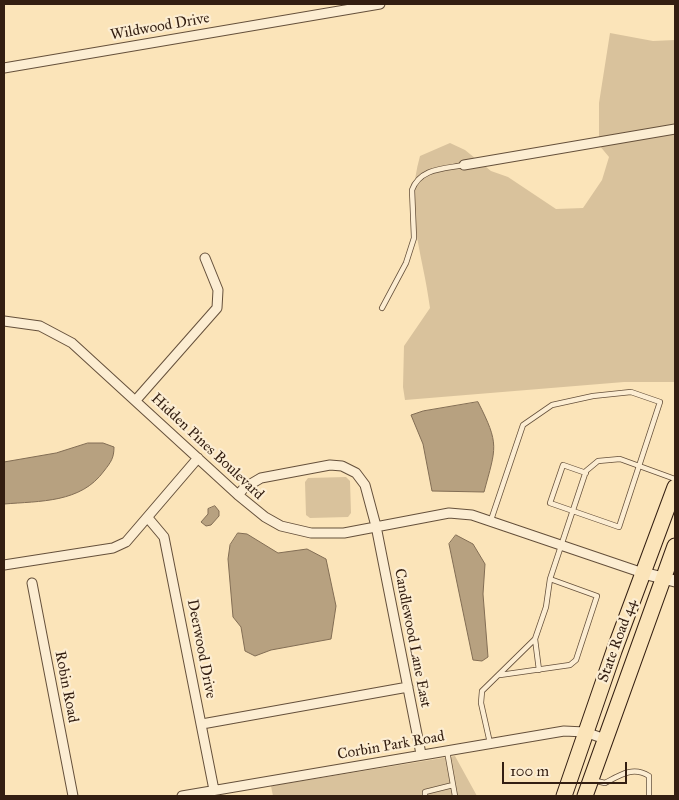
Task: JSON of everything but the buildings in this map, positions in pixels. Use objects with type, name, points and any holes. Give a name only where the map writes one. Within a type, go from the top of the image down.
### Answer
[{"type":"main road","name":"State Road 44","points":[[564,796],[675,487]]},
{"type":"main road","name":"State Road 44","points":[[585,796],[605,739],[669,580],[675,546]]},
{"type":"street","name":"Wildwood Drive","points":[[4,68],[380,4]]},
{"type":"street","points":[[464,166],[675,129]]},
{"type":"street","points":[[136,400],[217,308],[218,290],[205,258]]},
{"type":"street","name":"Hidden Pines Boulevard","points":[[4,321],[40,326],[72,343],[238,495],[265,517],[281,526],[311,533],[344,533],[449,513],[491,520],[643,573]]},
{"type":"street","points":[[4,565],[113,548],[126,542],[198,458]]},
{"type":"street","name":"Candlewood Lane East","points":[[238,495],[244,488],[261,478],[330,465],[342,466],[356,473],[366,485],[376,526],[421,754]]},
{"type":"street","name":"Deerwood Drive","points":[[148,518],[164,537],[214,790]]},
{"type":"street","points":[[643,573],[669,580]]},
{"type":"street","name":"Robin Road","points":[[32,583],[73,796]]},
{"type":"street","points":[[202,724],[408,687]]},
{"type":"street","name":"Corbin Park Road","points":[[182,796],[564,731],[586,732],[605,739]]},
{"type":"lane","points":[[382,308],[406,263],[414,238],[412,190],[415,183],[424,173],[464,166]]},
{"type":"lane","points":[[491,520],[523,425],[552,405],[593,396],[631,392],[660,402],[619,527],[550,503],[563,465],[586,473]]},
{"type":"lane","points":[[538,670],[535,640],[546,607],[550,579],[586,473],[598,461],[620,459],[675,479]]},
{"type":"lane","points":[[500,675],[573,663],[597,596],[550,579]]},
{"type":"lane","points":[[490,743],[481,696],[486,687],[535,640]]},
{"type":"lane","points":[[447,750],[455,796]]},
{"type":"lane","points":[[591,780],[605,783],[626,772],[640,770],[648,776],[649,796]]},
{"type":"lane","points":[[425,796],[425,792],[453,785]]},
{"type":"shaded area","points":[[610,33],[653,41],[675,40],[675,382],[624,382],[405,400],[403,387],[404,346],[430,308],[414,214],[414,196],[420,156],[450,143],[465,150],[491,171],[508,177],[556,209],[583,208],[602,180],[609,157],[599,145],[599,103]]},
{"type":"shaded area","points":[[478,402],[490,428],[494,446],[484,492],[432,491],[423,444],[411,415],[423,411]]},
{"type":"shaded area","points":[[88,443],[103,443],[114,447],[110,462],[104,471],[84,489],[72,495],[45,501],[4,504],[4,462],[56,453]]},
{"type":"shaded area","points":[[346,477],[350,481],[351,513],[348,517],[310,518],[306,515],[305,482],[308,478]]},
{"type":"shaded area","points":[[215,506],[219,511],[219,516],[211,525],[206,526],[201,522],[208,514],[208,509]]},
{"type":"shaded area","points":[[238,533],[247,534],[278,553],[307,549],[326,559],[336,606],[331,639],[271,650],[255,656],[245,651],[241,627],[233,617],[228,559],[230,545]]},
{"type":"shaded area","points":[[456,535],[473,544],[485,564],[483,594],[488,657],[482,661],[473,660],[449,544]]},
{"type":"shaded area","points":[[455,756],[477,796],[273,796],[271,786]]}]
